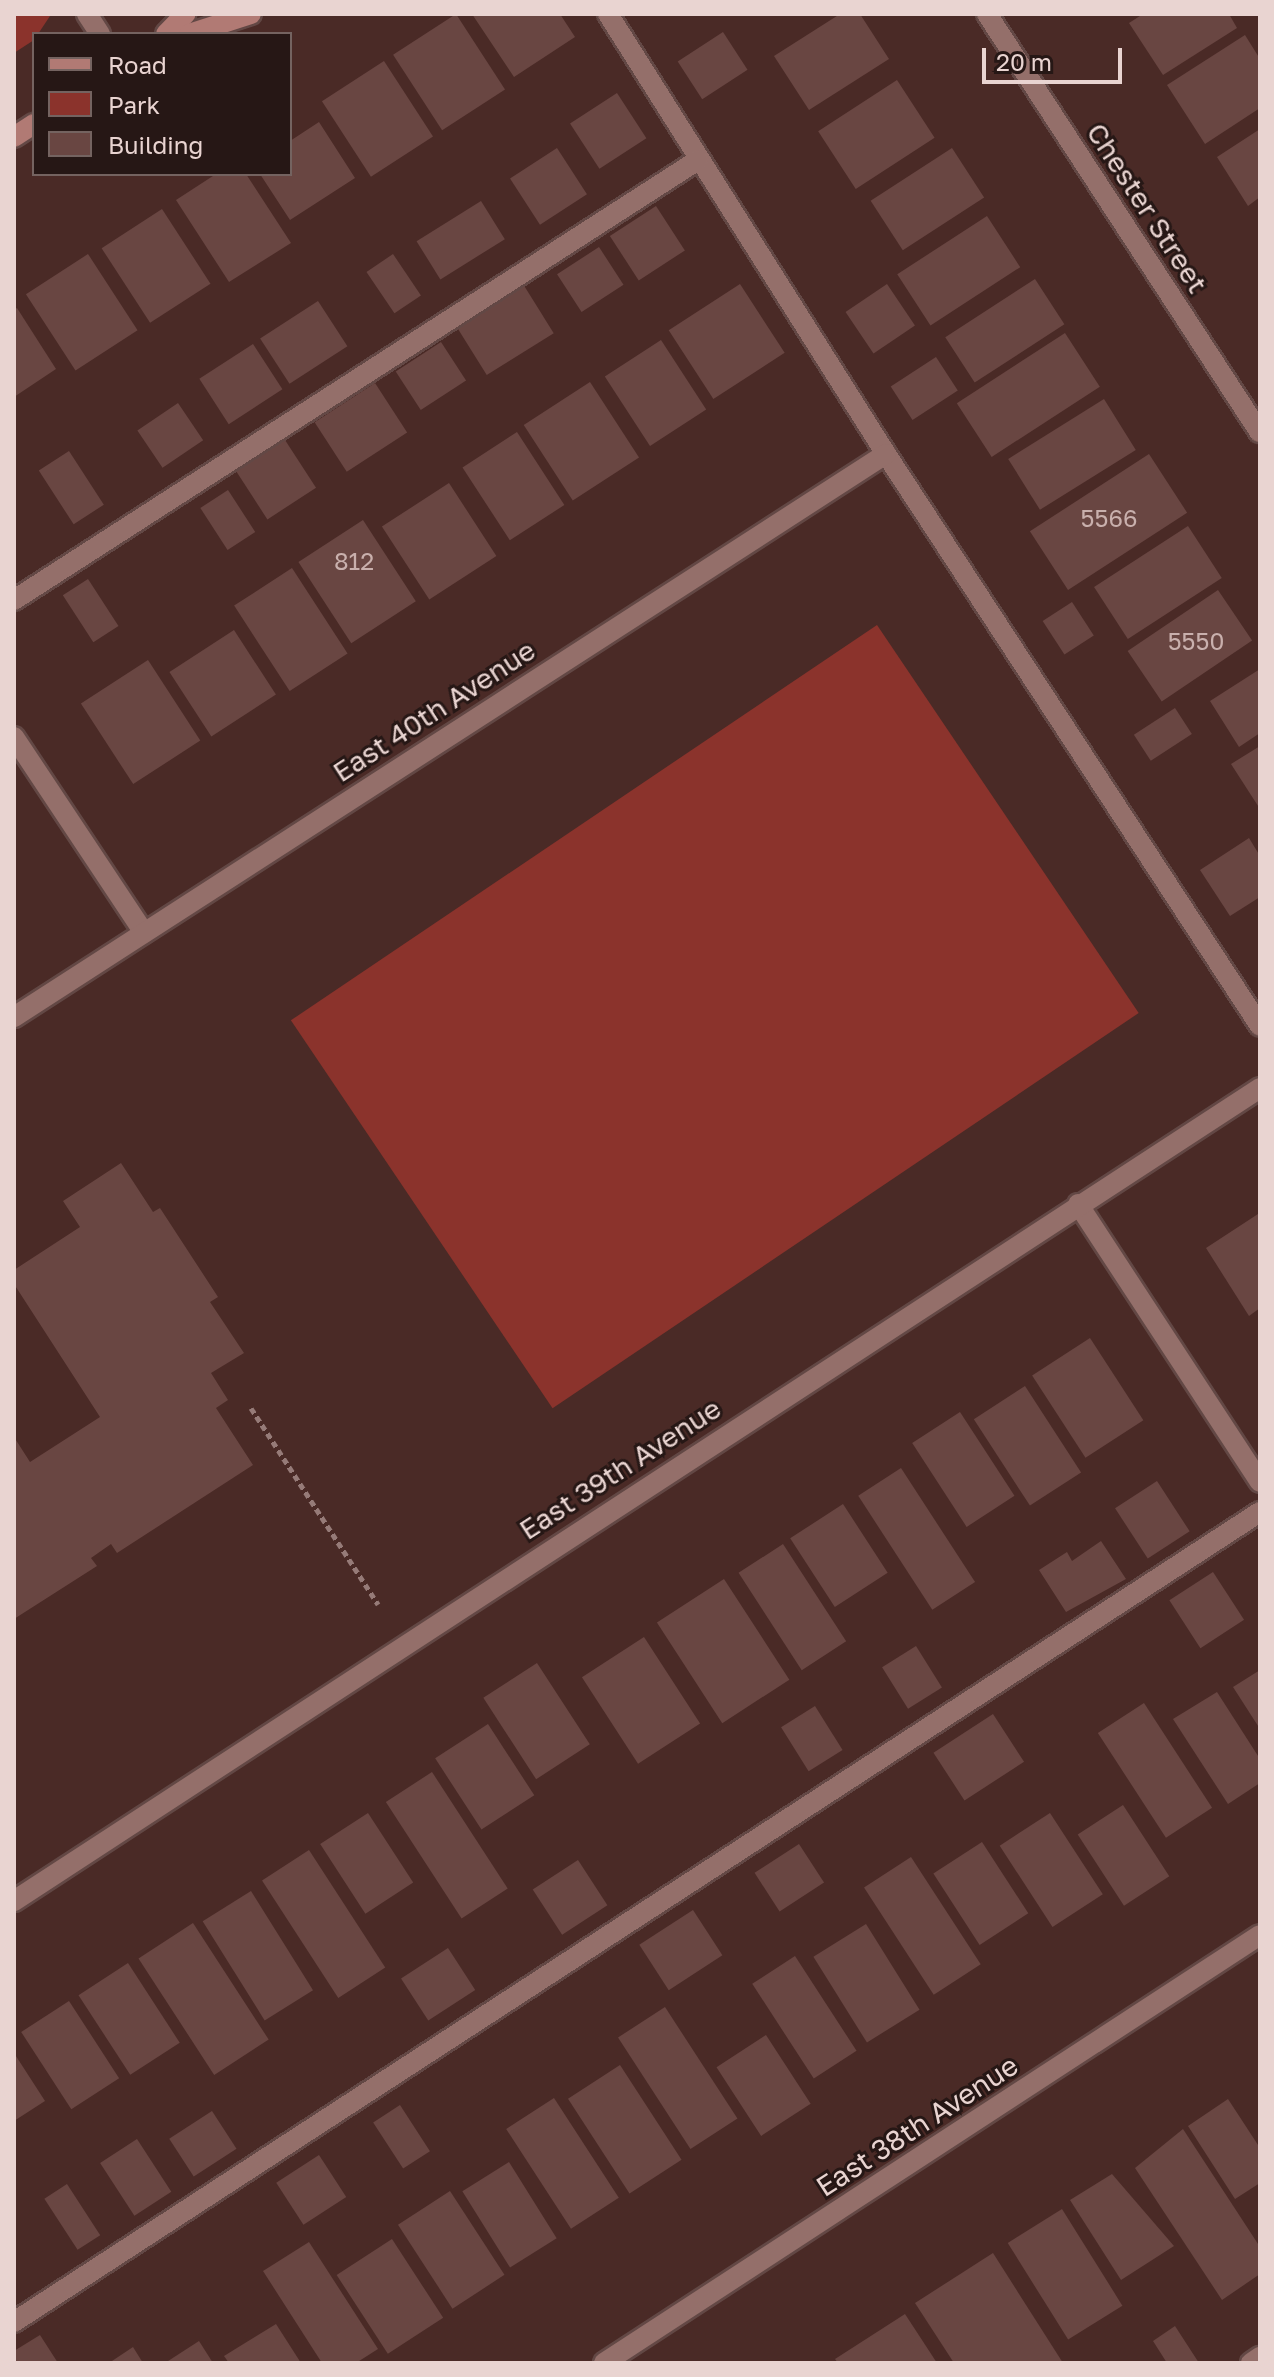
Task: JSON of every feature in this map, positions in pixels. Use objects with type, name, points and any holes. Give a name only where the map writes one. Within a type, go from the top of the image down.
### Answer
[{"type":"main road","points":[[168,32],[185,14]]},
{"type":"main road","points":[[195,32],[251,14]]},
{"type":"main road","points":[[14,137],[32,125]]},
{"type":"street","points":[[87,14],[99,32]]},
{"type":"street","points":[[608,14],[886,454],[1260,1026]]},
{"type":"street","name":"Chester Street","points":[[987,14],[1260,432]]},
{"type":"street","points":[[14,600],[698,160]]},
{"type":"street","name":"East 40th Avenue","points":[[14,1017],[886,454]]},
{"type":"street","points":[[14,737],[144,933]]},
{"type":"street","name":"East 39th Avenue","points":[[14,1901],[1260,1088]]},
{"type":"street","points":[[1078,1204],[1260,1482]]},
{"type":"street","points":[[14,2322],[1260,1512]]},
{"type":"street","name":"East 38th Avenue","points":[[604,2363],[1260,1935]]},
{"type":"street","points":[[1251,2363],[1260,2357]]},
{"type":"path","points":[[251,1408],[378,1604]]},
{"type":"green space","points":[[14,14],[50,16],[39,32],[32,32],[32,41],[14,53]]},
{"type":"green space","points":[[877,625],[1139,1013],[553,1408],[291,1020]]},
{"type":"building","points":[[456,14],[505,89],[442,130],[393,55]]},
{"type":"building","points":[[472,14],[560,14],[575,37],[514,77]]},
{"type":"building","points":[[840,14],[860,14],[889,59],[809,110],[774,56]]},
{"type":"building","points":[[1143,14],[1229,14],[1237,28],[1163,75],[1129,23]]},
{"type":"building","points":[[723,32],[748,70],[702,99],[678,61]]},
{"type":"building","points":[[1245,35],[1260,59],[1260,108],[1205,144],[1167,85]]},
{"type":"building","points":[[384,61],[433,136],[371,177],[322,101]]},
{"type":"building","points":[[897,80],[935,138],[856,189],[818,131]]},
{"type":"building","points":[[617,93],[646,138],[599,169],[570,123]]},
{"type":"building","points":[[319,122],[355,178],[290,220],[261,176],[292,176],[292,140]]},
{"type":"building","points":[[1260,129],[1260,197],[1248,206],[1217,157]]},
{"type":"building","points":[[557,148],[587,194],[540,225],[510,178]]},
{"type":"building","points":[[952,148],[984,197],[903,250],[871,201]]},
{"type":"building","points":[[213,176],[247,176],[291,243],[229,282],[176,200]]},
{"type":"building","points":[[481,201],[505,239],[440,279],[417,241]]},
{"type":"building","points":[[656,206],[685,250],[639,280],[610,236]]},
{"type":"building","points":[[162,209],[210,284],[150,323],[102,248]]},
{"type":"building","points":[[987,216],[1020,267],[930,325],[897,274]]},
{"type":"building","points":[[599,247],[624,285],[582,312],[557,274]]},
{"type":"building","points":[[88,254],[138,330],[76,371],[26,294]]},
{"type":"building","points":[[393,254],[421,295],[394,313],[366,272]]},
{"type":"building","points":[[1035,279],[1064,324],[975,383],[945,337]]},
{"type":"building","points":[[523,284],[554,333],[487,375],[456,326]]},
{"type":"building","points":[[740,284],[785,353],[713,399],[669,330]]},
{"type":"building","points":[[887,284],[915,325],[874,353],[846,312]]},
{"type":"building","points":[[318,301],[347,346],[290,384],[260,339]]},
{"type":"building","points":[[17,308],[56,369],[14,397],[14,310]]},
{"type":"building","points":[[1065,333],[1100,387],[992,457],[957,403]]},
{"type":"building","points":[[661,340],[706,410],[650,446],[605,376]]},
{"type":"building","points":[[441,342],[466,381],[421,410],[396,371]]},
{"type":"building","points":[[253,344],[282,389],[229,424],[199,379]]},
{"type":"building","points":[[936,357],[958,391],[912,420],[891,386]]},
{"type":"building","points":[[590,382],[639,457],[573,501],[524,425]]},
{"type":"building","points":[[375,383],[407,432],[347,472],[315,422]]},
{"type":"building","points":[[1104,399],[1136,450],[1040,510],[1008,459]]},
{"type":"building","points":[[178,403],[203,440],[163,468],[137,430]]},
{"type":"building","points":[[517,432],[564,505],[510,540],[462,467]]},
{"type":"building","points":[[285,440],[316,488],[267,519],[236,472]]},
{"type":"building","points":[[69,451],[104,505],[74,524],[39,471]]},
{"type":"building","points":[[1149,454],[1187,513],[1068,590],[1030,531]]},
{"type":"building","points":[[449,483],[496,556],[429,600],[382,527]]},
{"type":"building","points":[[228,490],[255,532],[228,550],[200,508]]},
{"type":"building","points":[[363,520],[416,601],[351,643],[298,562]]},
{"type":"building","points":[[1188,526],[1222,578],[1128,639],[1094,587]]},
{"type":"building","points":[[292,568],[348,654],[290,691],[234,606]]},
{"type":"building","points":[[88,579],[118,626],[93,642],[63,595]]},
{"type":"building","points":[[1218,590],[1252,641],[1162,702],[1128,651]]},
{"type":"building","points":[[1072,602],[1094,636],[1064,655],[1043,621]]},
{"type":"building","points":[[234,630],[276,695],[211,737],[169,672]]},
{"type":"building","points":[[148,660],[200,741],[133,784],[81,704]]},
{"type":"building","points":[[1260,669],[1260,733],[1239,747],[1210,701]]},
{"type":"building","points":[[1175,708],[1192,734],[1151,761],[1134,735]]},
{"type":"building","points":[[1260,746],[1260,809],[1231,764]]},
{"type":"building","points":[[1249,838],[1260,856],[1260,897],[1230,916],[1200,870]]},
{"type":"building","points":[[121,1163],[153,1212],[160,1208],[218,1297],[210,1302],[244,1353],[211,1373],[228,1400],[216,1408],[253,1465],[117,1553],[111,1544],[91,1558],[97,1566],[14,1619],[14,1437],[30,1462],[100,1417],[14,1284],[14,1270],[80,1227],[63,1201]]},
{"type":"building","points":[[1258,1214],[1260,1308],[1249,1316],[1206,1248]]},
{"type":"building","points":[[1090,1338],[1143,1420],[1086,1458],[1032,1376]]},
{"type":"building","points":[[1025,1386],[1081,1472],[1030,1506],[974,1419]]},
{"type":"building","points":[[960,1412],[1014,1496],[967,1527],[912,1443]]},
{"type":"building","points":[[901,1468],[975,1582],[932,1610],[858,1496]]},
{"type":"building","points":[[1157,1481],[1190,1531],[1148,1559],[1115,1508]]},
{"type":"building","points":[[843,1504],[888,1573],[835,1607],[790,1538]]},
{"type":"building","points":[[1101,1541],[1126,1579],[1066,1612],[1039,1570],[1067,1552],[1072,1561]]},
{"type":"building","points":[[783,1544],[846,1641],[802,1670],[739,1573]]},
{"type":"building","points":[[1213,1572],[1244,1620],[1200,1648],[1169,1600]]},
{"type":"building","points":[[724,1579],[789,1680],[722,1723],[657,1623]]},
{"type":"building","points":[[644,1637],[700,1723],[638,1764],[582,1677]]},
{"type":"building","points":[[916,1646],[942,1688],[908,1709],[882,1667]]},
{"type":"building","points":[[537,1663],[590,1744],[536,1779],[483,1698]]},
{"type":"building","points":[[1260,1670],[1260,1729],[1233,1687]]},
{"type":"building","points":[[1217,1692],[1260,1759],[1260,1783],[1228,1804],[1173,1719]]},
{"type":"building","points":[[1144,1703],[1212,1808],[1166,1838],[1098,1733]]},
{"type":"building","points":[[815,1706],[843,1750],[809,1771],[781,1727]]},
{"type":"building","points":[[993,1714],[1024,1762],[964,1800],[933,1753]]},
{"type":"building","points":[[488,1724],[534,1795],[481,1830],[435,1758]]},
{"type":"building","points":[[432,1772],[508,1889],[462,1919],[386,1802]]},
{"type":"building","points":[[1123,1805],[1169,1876],[1124,1906],[1078,1834]]},
{"type":"building","points":[[368,1813],[413,1883],[365,1914],[320,1844]]},
{"type":"building","points":[[1050,1813],[1103,1894],[1053,1927],[1000,1846]]},
{"type":"building","points":[[982,1842],[1028,1913],[980,1945],[933,1874]]},
{"type":"building","points":[[799,1844],[824,1883],[780,1911],[755,1873]]},
{"type":"building","points":[[309,1850],[385,1967],[338,1998],[262,1880]]},
{"type":"building","points":[[911,1857],[981,1964],[934,1995],[864,1887]]},
{"type":"building","points":[[578,1860],[607,1905],[562,1935],[533,1889]]},
{"type":"building","points":[[251,1891],[313,1990],[265,2020],[203,1921]]},
{"type":"building","points":[[693,1910],[722,1955],[669,1990],[639,1945]]},
{"type":"building","points":[[193,1923],[269,2040],[214,2075],[138,1958]]},
{"type":"building","points":[[866,1924],[920,2010],[867,2043],[813,1957]]},
{"type":"building","points":[[448,1948],[475,1990],[428,2020],[401,1978]]},
{"type":"building","points":[[795,1956],[857,2051],[814,2079],[752,1984]]},
{"type":"building","points":[[128,1963],[180,2043],[130,2075],[79,1995]]},
{"type":"building","points":[[69,2001],[119,2078],[71,2109],[21,2032]]},
{"type":"building","points":[[665,2007],[737,2119],[690,2149],[618,2037]]},
{"type":"building","points":[[766,2035],[811,2104],[761,2136],[717,2067]]},
{"type":"building","points":[[14,2053],[45,2101],[14,2121]]},
{"type":"building","points":[[620,2065],[682,2160],[630,2194],[568,2099]]},
{"type":"building","points":[[554,2098],[619,2198],[571,2229],[506,2129]]},
{"type":"building","points":[[1228,2099],[1260,2148],[1260,2183],[1235,2199],[1188,2126]]},
{"type":"building","points":[[400,2105],[430,2151],[403,2169],[373,2122]]},
{"type":"building","points":[[212,2111],[237,2149],[194,2177],[169,2139]]},
{"type":"building","points":[[1183,2129],[1260,2247],[1260,2274],[1222,2300],[1135,2168]]},
{"type":"building","points":[[137,2139],[171,2192],[134,2216],[100,2163]]},
{"type":"building","points":[[319,2155],[346,2197],[303,2225],[276,2183]]},
{"type":"building","points":[[509,2162],[557,2238],[510,2267],[462,2191]]},
{"type":"building","points":[[1112,2174],[1174,2246],[1121,2280],[1070,2200]]},
{"type":"building","points":[[67,2184],[100,2235],[78,2250],[44,2199]]},
{"type":"building","points":[[450,2191],[504,2275],[452,2309],[398,2225]]},
{"type":"building","points":[[1062,2209],[1122,2306],[1068,2340],[1008,2243]]},
{"type":"building","points":[[392,2239],[443,2318],[388,2354],[337,2275]]},
{"type":"building","points":[[309,2242],[378,2349],[356,2363],[322,2363],[263,2271]]},
{"type":"building","points":[[993,2253],[1063,2363],[954,2363],[915,2303]]},
{"type":"building","points":[[905,2314],[937,2363],[838,2363],[835,2359]]},
{"type":"building","points":[[276,2324],[301,2363],[229,2363],[224,2356]]},
{"type":"building","points":[[1175,2326],[1199,2363],[1167,2363],[1153,2341]]},
{"type":"building","points":[[40,2335],[58,2363],[14,2363],[14,2351]]},
{"type":"building","points":[[199,2341],[213,2363],[165,2363]]},
{"type":"building","points":[[133,2347],[143,2363],[109,2363]]}]
